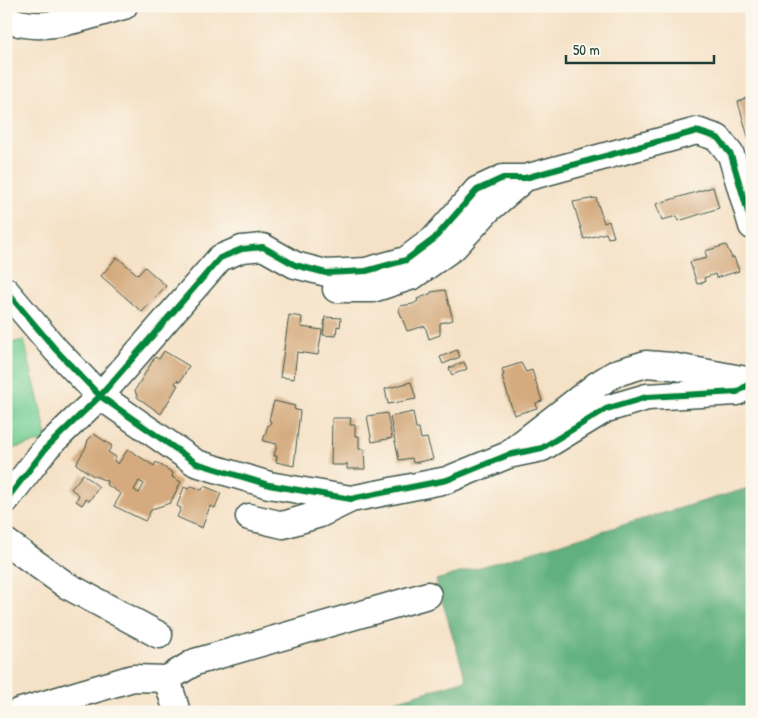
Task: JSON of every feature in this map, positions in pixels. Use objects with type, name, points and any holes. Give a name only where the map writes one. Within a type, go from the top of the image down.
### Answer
[{"type":"street","points":[[6,19],[22,25],[44,26],[124,6]]},
{"type":"street","points":[[6,500],[47,447],[100,396],[220,258],[242,249],[263,247],[295,265],[326,273],[366,271],[406,260],[434,239],[477,190],[503,178],[524,178],[698,131],[718,138],[731,155],[752,226]]},
{"type":"street","points":[[6,291],[56,350],[100,396],[196,463],[269,485],[351,499]]},
{"type":"street","points":[[249,517],[283,525],[320,514],[351,499],[447,480],[508,455],[598,384],[616,373],[646,364],[671,366],[752,382]]},
{"type":"street","points":[[6,542],[66,585],[159,635]]},
{"type":"street","points":[[18,712],[133,678],[167,679],[195,662],[428,595]]},
{"type":"street","points":[[167,679],[177,712]]},
{"type":"green space","points":[[24,340],[48,440],[6,450],[6,344]]},
{"type":"green space","points":[[752,487],[752,712],[358,712],[466,680],[436,580]]},
{"type":"building","points":[[752,95],[752,147],[751,147],[738,102]]},
{"type":"building","points":[[713,187],[719,208],[679,221],[677,216],[662,220],[656,204]]},
{"type":"building","points":[[596,198],[604,223],[609,221],[614,237],[608,238],[606,233],[584,239],[573,202]]},
{"type":"building","points":[[726,245],[732,258],[734,257],[739,271],[716,278],[715,274],[704,278],[705,282],[697,284],[690,262],[707,258],[705,251]]},
{"type":"building","points":[[117,257],[138,275],[145,267],[166,286],[142,312],[101,276]]},
{"type":"building","points":[[445,290],[453,320],[440,323],[440,335],[429,339],[425,326],[407,331],[399,310],[400,306],[413,304],[418,301],[417,299],[431,292]]},
{"type":"building","points":[[289,315],[302,317],[301,327],[322,330],[318,355],[297,352],[294,379],[280,377]]},
{"type":"building","points":[[325,317],[341,318],[340,327],[337,326],[336,336],[323,335]]},
{"type":"building","points":[[457,350],[460,357],[443,364],[440,357]]},
{"type":"building","points":[[164,351],[189,366],[180,382],[177,380],[175,384],[178,385],[161,414],[137,397],[135,390],[155,357],[159,359]]},
{"type":"building","points":[[464,362],[467,369],[452,375],[449,368]]},
{"type":"building","points":[[521,363],[526,372],[532,370],[542,401],[536,403],[537,408],[514,415],[502,376],[504,375],[502,369]]},
{"type":"building","points":[[411,382],[416,399],[388,404],[385,389]]},
{"type":"building","points":[[274,401],[295,406],[294,409],[300,411],[294,466],[276,462],[277,456],[274,456],[277,444],[263,441],[268,425],[270,425],[271,421],[269,420]]},
{"type":"building","points":[[413,412],[416,428],[419,428],[421,439],[427,438],[433,459],[413,463],[412,458],[399,460],[390,417]]},
{"type":"building","points":[[387,413],[392,438],[372,442],[367,416]]},
{"type":"building","points":[[332,418],[351,418],[350,425],[355,425],[355,436],[359,436],[359,449],[364,449],[365,469],[347,469],[347,463],[345,465],[331,465]]},
{"type":"building","points":[[94,434],[112,446],[108,452],[116,457],[114,461],[118,464],[128,449],[154,466],[156,462],[173,473],[172,477],[181,482],[170,503],[152,509],[145,521],[114,506],[121,494],[106,484],[107,481],[92,475],[76,464],[88,440]],"holes":[[[139,481],[144,484],[139,493],[134,490]]]},
{"type":"building","points":[[83,474],[99,487],[89,501],[86,499],[82,505],[76,501],[79,495],[71,489]]},
{"type":"building","points":[[192,486],[202,490],[204,486],[221,493],[215,508],[210,506],[202,528],[177,517],[181,508],[177,506],[184,487],[188,489]]},
{"type":"cycle path","points":[[6,500],[47,447],[100,396],[220,258],[242,249],[263,247],[295,265],[326,273],[366,271],[406,260],[434,239],[477,190],[503,178],[525,178],[697,131],[718,138],[731,155],[752,226]]},
{"type":"cycle path","points":[[6,291],[56,350],[100,396],[196,463],[269,485],[351,499],[447,480],[508,455],[542,448],[606,409],[647,397],[737,392],[752,382]]}]
